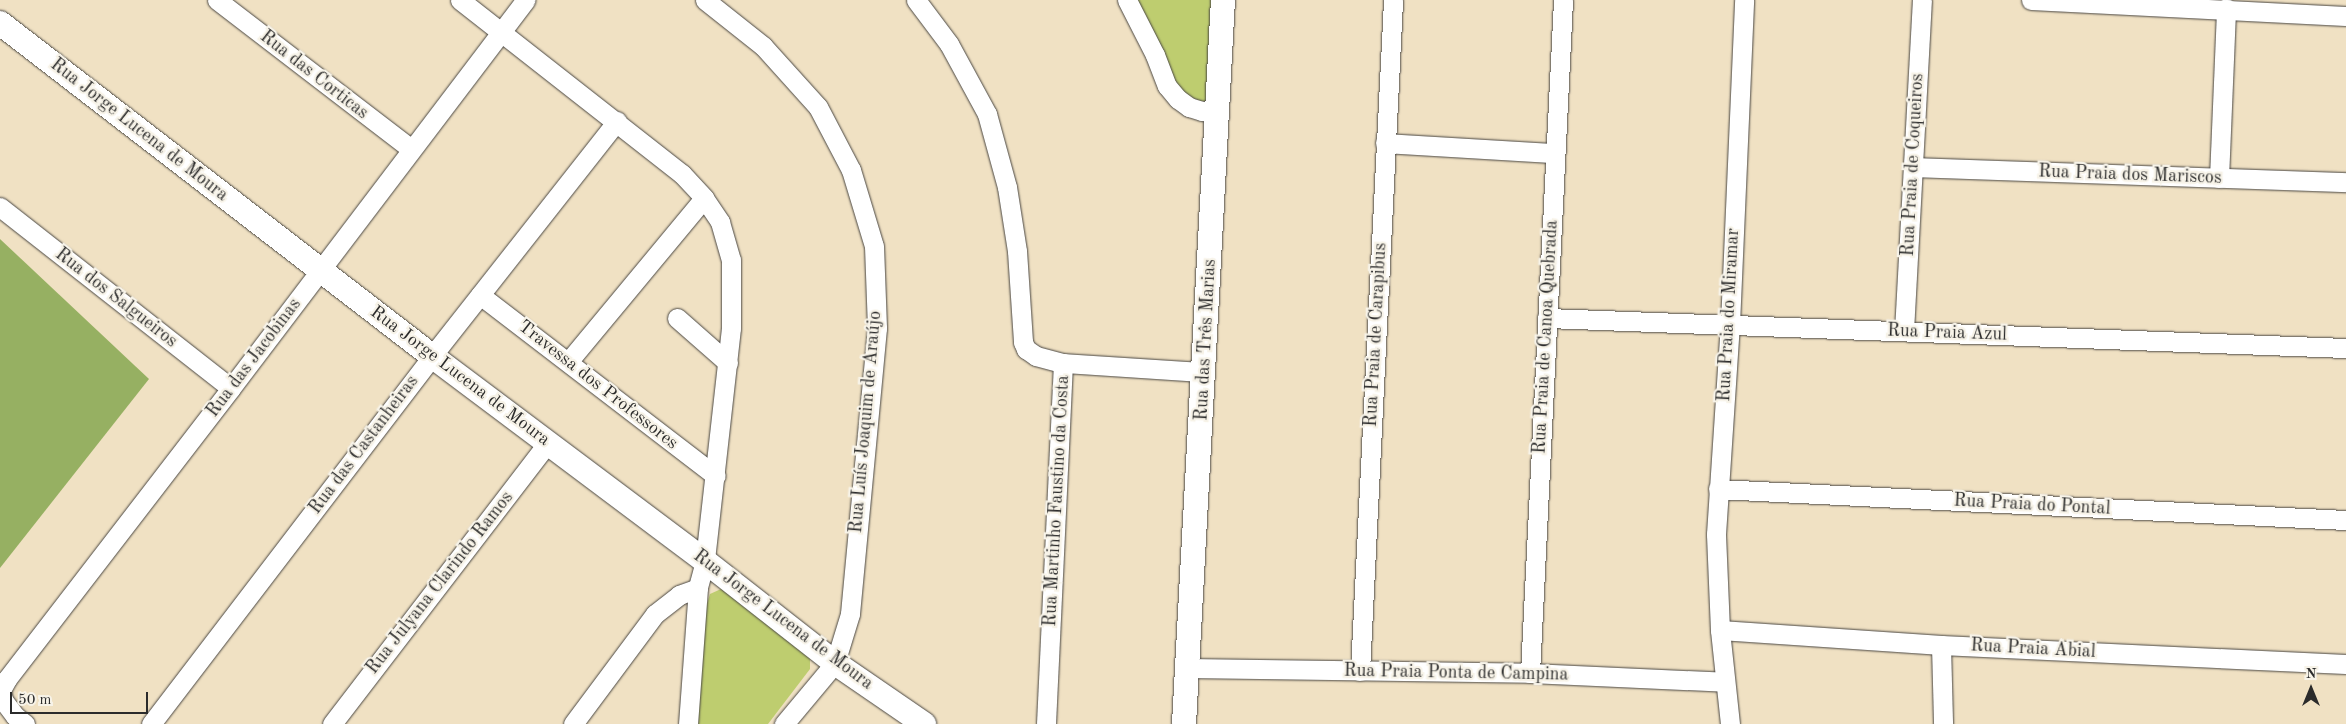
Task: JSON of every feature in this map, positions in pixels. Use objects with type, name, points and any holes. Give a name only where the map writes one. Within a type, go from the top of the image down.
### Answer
[{"type":"street","name":"Rua das Corticas","points":[[217,0],[410,149]]},
{"type":"street","points":[[460,0],[617,121],[682,174],[704,198],[720,222],[731,260],[731,328],[716,476],[705,561],[698,588],[688,724]]},
{"type":"street","name":"Rua das Jacobinas","points":[[20,720],[3,700],[1,690],[7,679],[321,270],[410,149],[524,0]]},
{"type":"street","name":"Rua Luís Joaquim de Araújo","points":[[704,0],[763,46],[818,107],[851,170],[874,246],[876,338],[850,614],[835,663]]},
{"type":"street","name":"Rua Martinho Faustino da Costa","points":[[916,0],[949,44],[987,114],[1007,187],[1017,251],[1023,342],[1026,349],[1036,356],[1063,363],[1046,724]]},
{"type":"street","points":[[1127,0],[1155,55],[1167,86],[1178,99],[1189,107],[1202,111],[1218,112]]},
{"type":"street","name":"Rua das Três Marias","points":[[1184,724],[1223,0]]},
{"type":"street","name":"Rua Praia de Carapibus","points":[[1360,671],[1393,0]]},
{"type":"street","name":"Rua Praia de Canoa Quebrada","points":[[1530,673],[1563,0]]},
{"type":"street","name":"Rua Praia do Miramar","points":[[1730,724],[1720,630],[1716,534],[1730,324],[1744,0]]},
{"type":"street","name":"Rua Praia de Coqueiros","points":[[1904,331],[1922,0]]},
{"type":"street","points":[[2031,0],[2274,6],[2346,16]]},
{"type":"street","points":[[2219,178],[2236,6]]},
{"type":"street","name":"Rua Jorge Lucena de Moura","points":[[0,23],[432,356],[705,561],[835,663],[924,724]]},
{"type":"street","name":"Rua das Castanheiras","points":[[151,724],[432,356],[617,121]]},
{"type":"street","points":[[1385,143],[1556,153]]},
{"type":"street","name":"Rua Praia dos Mariscos","points":[[1914,167],[2346,182]]},
{"type":"street","points":[[568,362],[704,198]]},
{"type":"street","name":"Rua dos Salgueiros","points":[[0,207],[231,388]]},
{"type":"street","name":"Travessa dos Professores","points":[[480,295],[716,476]]},
{"type":"street","points":[[677,318],[728,363]]},
{"type":"street","name":"Rua Praia Azul","points":[[1547,318],[2346,348]]},
{"type":"street","points":[[1063,363],[1204,372]]},
{"type":"street","name":"Rua Julyana Clarindo Ramos","points":[[332,724],[548,443]]},
{"type":"street","name":"Rua Praia do Pontal","points":[[1718,489],[2346,520]]},
{"type":"street","points":[[573,724],[655,614],[679,595],[698,588]]},
{"type":"street","name":"Rua Praia Abial","points":[[1720,630],[1942,645],[2346,664]]},
{"type":"street","points":[[1942,645],[1943,724]]},
{"type":"street","points":[[784,724],[835,663]]},
{"type":"street","name":"Rua Praia Ponta de Campina","points":[[1187,668],[1530,673],[1725,682]]},
{"type":"green space","points":[[1137,0],[1214,0],[1206,101],[1200,101],[1184,94],[1176,83],[1157,38]]},
{"type":"green space","points":[[0,239],[149,379],[0,568]]},
{"type":"green space","points":[[721,589],[726,590],[810,657],[810,669],[768,724],[697,724],[705,610],[710,594]]}]
